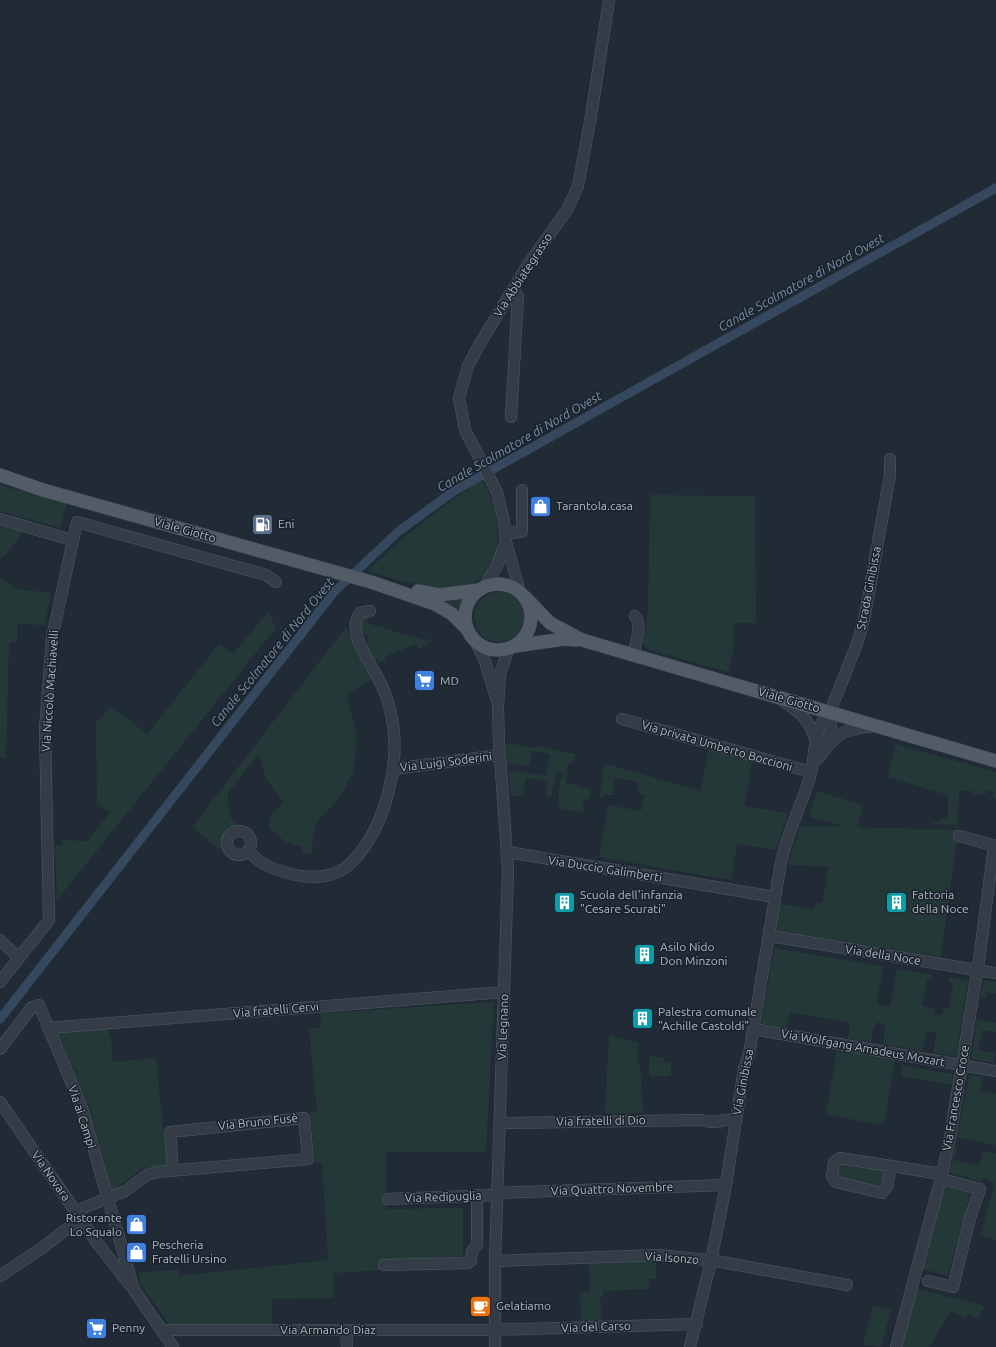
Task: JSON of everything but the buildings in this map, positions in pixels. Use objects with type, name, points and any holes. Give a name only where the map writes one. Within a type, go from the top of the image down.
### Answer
[{"type":"main road","name":"Viale Giotto","points":[[0,475],[64,496],[371,582],[435,604],[452,614],[467,629],[475,641],[488,649],[496,650],[564,639],[582,640]]},
{"type":"main road","name":"Viale Giotto","points":[[371,582],[439,595],[482,588],[493,584],[504,584],[522,594],[550,623],[582,640],[996,761]]},
{"type":"main road","points":[[467,629],[466,609],[471,598],[482,588]]},
{"type":"main road","points":[[512,647],[523,639],[531,624],[529,605],[522,594]]},
{"type":"street","name":"Via Abbiategrasso","points":[[522,594],[505,537],[497,492],[465,430],[459,398],[468,366],[527,266],[567,210],[578,186],[591,116],[609,0]]},
{"type":"street","points":[[511,417],[518,296],[513,289]]},
{"type":"street","name":"Strada Ginibissa","points":[[830,712],[858,640],[865,616],[890,475],[890,459]]},
{"type":"street","points":[[482,588],[497,566],[505,537],[522,532],[522,490]]},
{"type":"street","points":[[0,519],[72,540]]},
{"type":"street","name":"Via Niccolò Machiavelli","points":[[0,982],[49,920],[45,729],[52,638],[77,522],[266,575],[276,582]]},
{"type":"street","points":[[249,851],[257,860],[288,874],[310,877],[328,875],[341,871],[355,859],[377,825],[386,802],[393,769],[393,729],[390,711],[381,682],[365,655],[355,627],[355,622],[360,613],[370,611]]},
{"type":"street","points":[[633,656],[639,626],[639,620],[635,616]]},
{"type":"street","name":"Via Legnano","points":[[475,641],[485,661],[498,708]]},
{"type":"street","name":"Via Legnano","points":[[495,1347],[495,1261],[507,933],[507,852],[499,755],[498,708],[500,674],[512,647]]},
{"type":"street","points":[[776,697],[802,714],[811,727],[815,738]]},
{"type":"street","name":"Via Ginibissa","points":[[811,772],[815,738],[822,720],[830,712]]},
{"type":"street","name":"Via Ginibissa","points":[[690,1347],[697,1324],[711,1261],[726,1185],[736,1127],[735,1119],[744,1069],[749,1054],[784,847],[811,772],[831,730],[830,712]]},
{"type":"street","name":"Via privata Umberto Boccioni","points":[[622,719],[811,772]]},
{"type":"street","name":"Via Ginibissa","points":[[818,759],[831,741],[842,732],[860,727],[877,726]]},
{"type":"street","name":"Via Luigi Soderini","points":[[393,769],[499,755]]},
{"type":"street","points":[[959,836],[995,846]]},
{"type":"street","name":"Via Francesco Croce","points":[[896,1347],[941,1177],[950,1137],[995,846]]},
{"type":"street","name":"Via Duccio Galimberti","points":[[507,852],[775,897]]},
{"type":"street","name":"Via della Noce","points":[[770,936],[996,973]]},
{"type":"street","points":[[0,940],[19,958]]},
{"type":"street","name":"Via fratelli Cervi","points":[[48,1028],[504,992]]},
{"type":"street","name":"Via ai Campi","points":[[0,1048],[36,1005],[40,1007],[82,1108],[134,1290]]},
{"type":"street","name":"Via Wolfgang Amadeus Mozart","points":[[753,1030],[996,1071]]},
{"type":"street","name":"Via Novara","points":[[0,1102],[173,1347]]},
{"type":"street","name":"Via Bruno Fusè","points":[[0,1276],[42,1248],[78,1214],[126,1191],[147,1175],[173,1170],[308,1159],[304,1118],[170,1132],[173,1170]]},
{"type":"street","name":"Via fratelli di Dio","points":[[500,1123],[702,1120],[711,1122],[735,1119]]},
{"type":"street","points":[[891,1166],[887,1187],[882,1193],[836,1182],[832,1176],[834,1162],[840,1158],[891,1166],[941,1177],[980,1189],[970,1218],[953,1287],[928,1281]]},
{"type":"street","name":"Via Quattro Novembre","points":[[497,1194],[726,1185]]},
{"type":"street","name":"Via Redipuglia","points":[[388,1199],[497,1194]]},
{"type":"street","points":[[384,1265],[468,1263],[471,1261],[472,1251],[477,1245],[478,1195]]},
{"type":"street","name":"Via Isonzo","points":[[495,1261],[659,1255],[711,1261],[847,1285]]},
{"type":"street","name":"Via del Carso","points":[[495,1330],[697,1324]]},
{"type":"street","name":"Via Armando Diaz","points":[[161,1330],[495,1330]]},
{"type":"street","points":[[346,1330],[347,1347]]},
{"type":"green space","points":[[482,480],[490,495],[495,510],[497,543],[492,565],[481,578],[465,585],[446,587],[425,586],[367,571],[422,523]]},
{"type":"green space","points":[[0,485],[68,501],[60,528],[0,511]]},
{"type":"green space","points":[[650,495],[755,496],[756,623],[734,623],[733,651],[728,672],[649,650],[643,643],[648,611]]},
{"type":"green space","points":[[2,526],[23,532],[0,560],[0,527]]},
{"type":"green space","points":[[0,577],[17,589],[51,593],[45,625],[17,624],[17,642],[9,642],[6,758],[0,758]]},
{"type":"green space","points":[[494,592],[504,592],[517,599],[524,612],[524,622],[517,635],[504,642],[494,642],[485,638],[478,631],[474,622],[474,612],[478,603],[485,596]]},
{"type":"green space","points":[[468,597],[464,604],[462,617],[440,601]]},
{"type":"green space","points":[[268,612],[276,628],[57,900],[55,845],[63,845],[62,840],[87,841],[110,813],[97,804],[96,722],[111,706],[147,734],[219,644],[233,654]]},
{"type":"green space","points":[[361,619],[368,619],[367,623],[427,641],[429,637],[431,641],[420,649],[416,644],[384,657],[386,661],[379,662],[371,656],[366,644],[368,643],[367,634],[363,635],[360,625]]},
{"type":"green space","points":[[346,627],[364,667],[372,679],[347,694],[357,736],[353,773],[338,799],[318,820],[313,835],[312,854],[303,852],[302,847],[284,841],[268,827],[271,815],[283,803],[265,777],[259,754],[228,793],[229,816],[242,827],[233,829],[227,834],[220,850],[192,827]]},
{"type":"green space","points":[[506,743],[535,748],[535,746],[576,754],[574,763],[570,762],[566,770],[568,772],[566,783],[577,785],[577,787],[589,789],[591,791],[589,798],[583,802],[584,813],[558,808],[560,779],[562,779],[563,772],[557,771],[551,797],[546,796],[548,782],[526,778],[523,797],[511,796],[508,770],[546,776],[550,754],[532,751],[529,766],[507,764]]},
{"type":"green space","points":[[896,744],[996,772],[996,799],[994,798],[993,791],[986,790],[986,794],[973,794],[973,791],[959,790],[958,825],[930,824],[948,817],[948,795],[887,777]]},
{"type":"green space","points":[[709,748],[752,759],[745,806],[788,813],[776,850],[737,844],[731,880],[599,857],[608,805],[641,811],[644,795],[638,793],[638,782],[615,778],[612,793],[615,793],[615,795],[606,795],[599,799],[604,763],[700,791]]},
{"type":"green space","points":[[817,791],[863,805],[857,827],[958,830],[941,957],[774,931],[779,906],[782,904],[814,909],[816,902],[822,903],[829,867],[788,865],[800,826],[845,826],[809,817]]},
{"type":"green space","points":[[774,948],[883,966],[877,1004],[890,1007],[897,969],[933,975],[927,980],[922,1006],[935,1009],[934,1014],[942,1015],[943,1008],[949,1009],[953,987],[947,977],[968,980],[956,1057],[934,1053],[936,1032],[927,1031],[922,1051],[883,1044],[885,1024],[876,1022],[875,1028],[873,1028],[871,1042],[848,1038],[850,1023],[790,1012],[787,1028],[761,1024]]},
{"type":"green space","points":[[984,980],[996,982],[996,994],[987,992],[986,999],[980,998]]},
{"type":"green space","points":[[494,1002],[486,1152],[386,1152],[386,1209],[463,1208],[463,1256],[384,1261],[384,1270],[334,1273],[334,1298],[272,1299],[272,1325],[170,1325],[140,1284],[139,1272],[179,1270],[179,1276],[328,1260],[322,1163],[315,1163],[310,1112],[317,1111],[309,1029],[321,1027],[320,1013]]},
{"type":"green space","points":[[977,1020],[996,1023],[996,1032],[982,1030],[978,1050],[995,1053],[994,1063],[971,1059]]},
{"type":"green space","points":[[107,1028],[111,1037],[113,1062],[156,1058],[167,1166],[142,1169],[112,1191],[90,1109],[58,1034],[59,1032]]},
{"type":"green space","points":[[609,1035],[638,1043],[638,1063],[640,1063],[643,1113],[605,1114]]},
{"type":"green space","points":[[837,1050],[895,1060],[884,1125],[826,1115]]},
{"type":"green space","points":[[649,1056],[664,1058],[664,1062],[671,1062],[671,1076],[649,1077]]},
{"type":"green space","points":[[902,1065],[953,1074],[952,1085],[902,1076]]},
{"type":"green space","points":[[969,1075],[982,1077],[980,1091],[996,1094],[996,1145],[957,1138]]},
{"type":"green space","points":[[956,1144],[958,1144],[954,1160],[979,1166],[983,1151],[996,1154],[996,1240],[980,1236],[995,1183],[983,1179],[982,1182],[967,1178],[965,1175],[964,1177],[949,1173]]},
{"type":"green space","points":[[838,1161],[887,1171],[886,1180],[880,1189],[836,1178]]},
{"type":"green space","points":[[944,1186],[970,1193],[948,1276],[923,1269]]},
{"type":"green space","points":[[656,1261],[656,1279],[648,1279],[650,1289],[603,1291],[603,1297],[600,1297],[602,1321],[581,1322],[580,1292],[590,1291],[589,1263]]},
{"type":"green space","points":[[917,1289],[985,1306],[977,1319],[968,1314],[965,1320],[961,1317],[962,1316],[951,1311],[929,1347],[901,1347]]},
{"type":"green space","points":[[873,1306],[891,1310],[881,1347],[863,1345]]},
{"type":"waterway","name":"Canale Scolmatore di Nord Ovest","points":[[0,1019],[334,592],[399,531],[454,491],[996,188]]},
{"type":"place","name":"Tarantola.casa","points":[[541,506]]},
{"type":"place","name":"Eni","points":[[263,524]]},
{"type":"place","name":"MD","points":[[424,681]]},
{"type":"place","name":"Scuola dell'infanzia \"Cesare Scurati\"","points":[[565,902]]},
{"type":"place","name":"Fattoria della Noce","points":[[897,902]]},
{"type":"place","name":"Asilo Nido Don Minzoni","points":[[645,954]]},
{"type":"place","name":"Palestra comunale \"Achille Castoldi\"","points":[[643,1019]]},
{"type":"place","name":"Ristorante Lo Squalo","points":[[137,1225]]},
{"type":"place","name":"Pescheria Fratelli Ursino","points":[[137,1252]]},
{"type":"place","name":"Gelatiamo","points":[[480,1306]]},
{"type":"place","name":"Penny","points":[[97,1328]]}]
